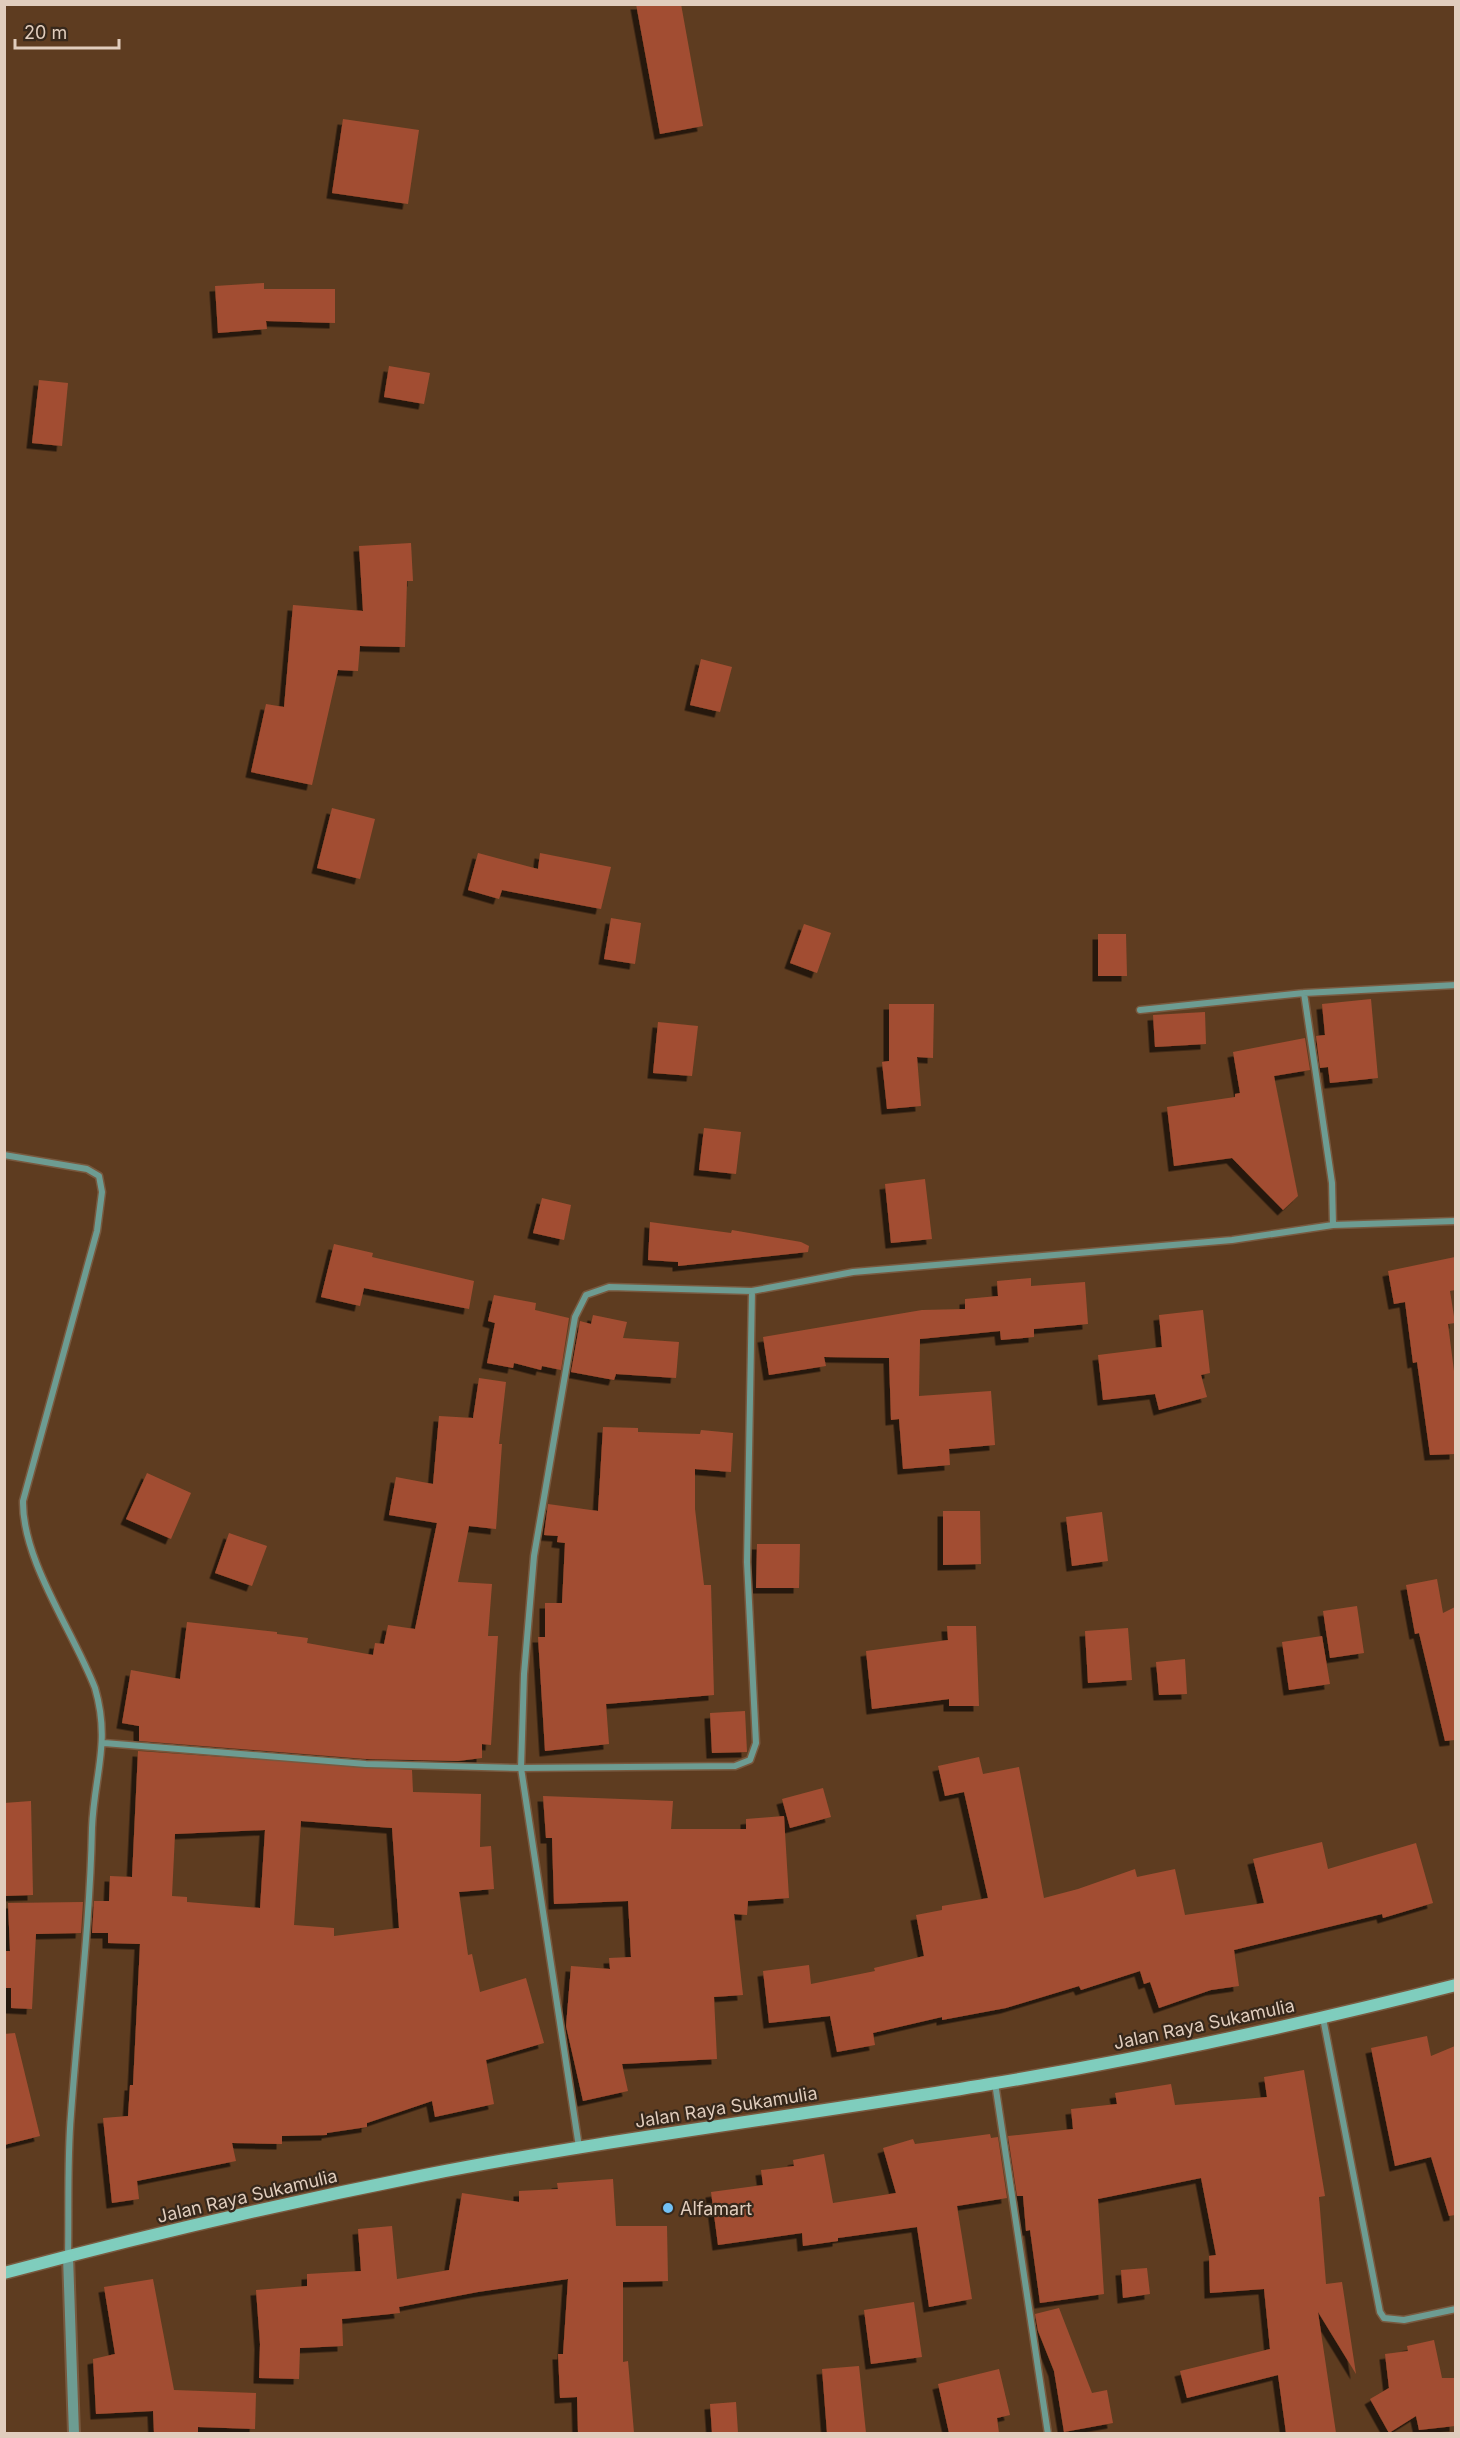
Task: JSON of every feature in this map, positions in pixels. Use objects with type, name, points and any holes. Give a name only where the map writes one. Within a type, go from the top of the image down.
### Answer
[{"type":"main road","name":"Jalan Raya Sukamulia","points":[[4,2273],[68,2256],[424,2175],[579,2148],[995,2084],[1323,2018],[1455,1985]]},
{"type":"street","points":[[1140,1010],[1304,993],[1455,985]]},
{"type":"street","points":[[1304,993],[1332,1183],[1333,1225]]},
{"type":"street","points":[[4,1155],[87,1169],[99,1176],[102,1192],[92,1251],[23,1501],[23,1522],[30,1549],[72,1634],[95,1688],[101,1709],[104,1743],[95,1795],[93,1853],[70,2116],[68,2256],[74,2433]]},
{"type":"street","points":[[579,2148],[521,1768],[524,1674],[534,1556],[575,1317],[586,1295],[609,1287],[752,1291],[794,1281],[853,1272],[1232,1240],[1333,1225],[1455,1221]]},
{"type":"street","points":[[104,1743],[366,1764],[521,1768],[735,1766],[750,1760],[756,1743],[747,1562],[752,1291]]},
{"type":"street","points":[[1323,2018],[1380,2312],[1384,2318],[1404,2320],[1455,2309]]},
{"type":"street","points":[[995,2084],[1048,2433]]},
{"type":"building","points":[[636,4],[681,4],[703,126],[660,134]]},
{"type":"building","points":[[343,119],[419,130],[408,204],[332,193]]},
{"type":"building","points":[[264,283],[264,289],[335,289],[335,323],[266,321],[267,329],[218,333],[215,286]]},
{"type":"building","points":[[389,366],[430,373],[424,404],[384,397]]},
{"type":"building","points":[[39,380],[68,383],[62,446],[32,443]]},
{"type":"building","points":[[411,543],[413,581],[407,581],[405,647],[360,646],[358,671],[338,670],[312,785],[251,772],[266,704],[284,707],[293,605],[363,611],[359,546]]},
{"type":"building","points":[[701,659],[732,667],[720,712],[690,705]]},
{"type":"building","points":[[332,808],[375,819],[360,879],[317,868]]},
{"type":"building","points":[[478,853],[538,869],[540,853],[611,867],[601,909],[502,890],[499,899],[468,890]]},
{"type":"building","points":[[611,918],[641,923],[635,964],[604,959]]},
{"type":"building","points":[[804,924],[831,933],[817,973],[790,963]]},
{"type":"building","points":[[1098,934],[1126,934],[1127,976],[1098,976]]},
{"type":"building","points":[[1371,999],[1378,1078],[1330,1083],[1328,1067],[1320,1068],[1316,1036],[1325,1035],[1322,1004]]},
{"type":"building","points":[[889,1004],[934,1004],[933,1058],[917,1057],[921,1106],[887,1109],[882,1062],[889,1061]]},
{"type":"building","points":[[1205,1012],[1206,1044],[1155,1047],[1153,1015]]},
{"type":"building","points":[[658,1022],[698,1026],[692,1076],[653,1073]]},
{"type":"building","points":[[1305,1038],[1310,1070],[1274,1076],[1298,1196],[1283,1210],[1232,1158],[1174,1166],[1167,1107],[1235,1097],[1235,1094],[1240,1093],[1233,1052]]},
{"type":"building","points":[[704,1128],[741,1132],[736,1174],[699,1170]]},
{"type":"building","points":[[925,1179],[932,1239],[891,1243],[885,1184]]},
{"type":"building","points":[[542,1198],[571,1205],[564,1240],[533,1233]]},
{"type":"building","points":[[650,1222],[731,1233],[732,1230],[801,1242],[809,1246],[808,1252],[678,1266],[678,1262],[648,1260]]},
{"type":"building","points":[[334,1244],[373,1253],[372,1257],[474,1281],[469,1309],[364,1288],[360,1306],[321,1297]]},
{"type":"building","points":[[1455,1257],[1455,1290],[1450,1291],[1455,1323],[1448,1324],[1455,1379],[1455,1454],[1430,1455],[1417,1362],[1413,1363],[1405,1302],[1394,1304],[1388,1271]]},
{"type":"building","points":[[1031,1278],[1031,1286],[1085,1282],[1088,1324],[1034,1329],[1034,1337],[1001,1340],[1000,1331],[920,1339],[919,1396],[991,1391],[995,1445],[949,1449],[950,1465],[903,1469],[899,1419],[891,1420],[889,1358],[824,1357],[826,1366],[769,1375],[763,1337],[922,1310],[965,1309],[965,1299],[998,1296],[997,1281]]},
{"type":"building","points":[[494,1295],[536,1303],[535,1310],[569,1318],[561,1370],[542,1366],[541,1370],[514,1363],[513,1368],[487,1363],[495,1323],[488,1321]]},
{"type":"building","points":[[1203,1310],[1210,1373],[1201,1375],[1207,1397],[1159,1410],[1155,1394],[1103,1400],[1098,1355],[1162,1347],[1159,1315]]},
{"type":"building","points":[[593,1315],[627,1322],[623,1338],[679,1342],[676,1378],[616,1374],[614,1380],[571,1372],[580,1321],[591,1324]]},
{"type":"building","points":[[479,1378],[506,1382],[499,1444],[502,1444],[496,1529],[469,1526],[458,1582],[492,1584],[488,1636],[498,1636],[491,1745],[482,1744],[482,1758],[458,1761],[366,1759],[139,1741],[139,1726],[122,1723],[131,1670],[180,1679],[187,1622],[277,1632],[277,1634],[308,1638],[307,1643],[373,1655],[375,1643],[384,1644],[388,1625],[415,1629],[437,1523],[389,1515],[396,1477],[433,1484],[439,1416],[473,1418]]},
{"type":"building","points":[[603,1427],[638,1428],[638,1432],[700,1434],[701,1430],[733,1433],[731,1472],[695,1469],[695,1509],[704,1585],[711,1585],[714,1695],[606,1704],[609,1744],[545,1751],[538,1637],[545,1637],[545,1603],[562,1603],[565,1543],[557,1542],[558,1536],[544,1535],[548,1504],[598,1511]]},
{"type":"building","points":[[147,1473],[191,1493],[171,1539],[126,1519]]},
{"type":"building","points":[[943,1511],[980,1511],[981,1564],[943,1565]]},
{"type":"building","points":[[1102,1512],[1108,1561],[1072,1566],[1066,1517]]},
{"type":"building","points":[[229,1533],[267,1546],[252,1586],[215,1573]]},
{"type":"building","points":[[757,1544],[800,1544],[799,1588],[756,1588]]},
{"type":"building","points":[[1437,1579],[1443,1613],[1455,1607],[1455,1740],[1445,1741],[1419,1633],[1415,1634],[1406,1585]]},
{"type":"building","points":[[1357,1606],[1364,1653],[1330,1658],[1323,1611]]},
{"type":"building","points":[[947,1626],[976,1626],[979,1706],[949,1706],[949,1699],[872,1709],[866,1651],[948,1640]]},
{"type":"building","points":[[1128,1628],[1132,1680],[1088,1683],[1085,1631]]},
{"type":"building","points":[[1322,1636],[1330,1684],[1289,1690],[1282,1642]]},
{"type":"building","points":[[1185,1659],[1187,1694],[1159,1695],[1156,1662]]},
{"type":"building","points":[[745,1711],[747,1752],[712,1753],[710,1713]]},
{"type":"building","points":[[138,1751],[412,1770],[413,1792],[481,1794],[480,1847],[491,1846],[494,1889],[459,1892],[468,1955],[472,1954],[480,1992],[526,1978],[544,2043],[486,2060],[494,2104],[435,2117],[432,2101],[367,2123],[367,2127],[327,2133],[327,2135],[282,2136],[282,2144],[232,2143],[236,2161],[137,2181],[139,2199],[112,2203],[103,2118],[128,2116],[130,2085],[133,2085],[140,1944],[108,1943],[108,1933],[92,1933],[94,1901],[109,1901],[110,1876],[132,1877]],"holes":[[[301,1821],[392,1828],[399,1928],[334,1936],[334,1928],[294,1925]],[[265,1830],[260,1908],[187,1902],[187,1897],[172,1896],[175,1834]]]},
{"type":"building","points":[[979,1757],[983,1774],[1019,1767],[1044,1898],[1135,1869],[1137,1877],[1175,1869],[1185,1915],[1264,1903],[1253,1859],[1322,1842],[1328,1869],[1416,1843],[1433,1903],[1383,1918],[1382,1914],[1234,1950],[1239,1986],[1211,1990],[1159,2008],[1150,1982],[1144,1984],[1140,1971],[1081,1990],[1079,1986],[1006,2008],[942,2020],[942,2017],[873,2033],[875,2045],[837,2052],[830,2016],[769,2023],[763,1971],[809,1965],[811,1984],[875,1971],[874,1968],[924,1956],[916,1915],[942,1910],[942,1906],[988,1898],[964,1792],[945,1796],[938,1766]]},
{"type":"building","points":[[823,1788],[831,1817],[790,1828],[782,1799]]},
{"type":"building","points":[[543,1796],[673,1801],[671,1829],[746,1829],[746,1819],[784,1816],[789,1898],[748,1901],[747,1915],[734,1914],[743,1995],[714,1997],[717,2059],[622,2064],[628,2091],[583,2101],[566,2026],[571,1966],[610,1969],[609,1958],[631,1957],[628,1901],[554,1904],[552,1838],[546,1838]]},
{"type":"building","points":[[31,1801],[33,1895],[4,1896],[4,1803]]},
{"type":"building","points":[[83,1902],[81,1933],[36,1934],[32,2009],[11,2008],[11,1988],[4,1988],[4,1951],[10,1951],[8,1903]]},
{"type":"building","points":[[15,2033],[40,2136],[4,2145],[4,2034]]},
{"type":"building","points":[[1427,2036],[1431,2056],[1455,2046],[1455,2215],[1449,2216],[1431,2157],[1395,2166],[1371,2048]]},
{"type":"building","points":[[1304,2070],[1325,2196],[1319,2197],[1326,2284],[1342,2282],[1356,2374],[1318,2312],[1336,2433],[1286,2433],[1278,2375],[1187,2398],[1180,2371],[1270,2349],[1264,2289],[1210,2293],[1209,2256],[1216,2255],[1201,2178],[1098,2199],[1104,2294],[1040,2303],[1030,2230],[1026,2231],[1023,2196],[1017,2196],[1008,2136],[1073,2129],[1071,2109],[1117,2104],[1115,2093],[1171,2084],[1175,2105],[1267,2097],[1264,2077]]},
{"type":"building","points":[[990,2134],[991,2138],[998,2137],[1007,2198],[957,2206],[972,2299],[929,2307],[917,2227],[838,2238],[838,2241],[803,2246],[802,2233],[718,2245],[711,2192],[763,2185],[761,2170],[794,2166],[793,2160],[824,2154],[833,2203],[896,2193],[883,2148],[913,2139],[915,2144]]},
{"type":"building","points":[[613,2179],[616,2226],[667,2226],[668,2281],[623,2282],[623,2362],[628,2361],[634,2433],[578,2433],[577,2397],[560,2398],[558,2354],[563,2354],[568,2279],[478,2292],[399,2307],[400,2313],[342,2319],[343,2346],[300,2348],[299,2379],[259,2378],[260,2344],[256,2290],[307,2286],[307,2274],[361,2271],[358,2229],[392,2226],[397,2279],[449,2270],[462,2193],[519,2202],[519,2191],[558,2189],[557,2183]]},
{"type":"building","points":[[1147,2268],[1150,2294],[1123,2298],[1121,2270]]},
{"type":"building","points":[[153,2279],[174,2390],[256,2393],[255,2429],[198,2427],[198,2433],[154,2433],[153,2411],[96,2414],[93,2359],[115,2354],[104,2287]]},
{"type":"building","points":[[914,2302],[922,2357],[871,2364],[864,2310]]},
{"type":"building","points":[[1059,2308],[1092,2393],[1107,2390],[1113,2423],[1064,2432],[1054,2371],[1038,2331],[1035,2314]]},
{"type":"building","points":[[1434,2340],[1442,2378],[1455,2378],[1455,2426],[1419,2430],[1416,2416],[1389,2433],[1370,2399],[1389,2388],[1385,2354],[1408,2351],[1407,2346]]},
{"type":"building","points":[[859,2366],[866,2433],[827,2433],[822,2369]]},
{"type":"building","points":[[999,2369],[1010,2415],[997,2418],[999,2433],[949,2433],[938,2384]]},
{"type":"building","points":[[736,2402],[738,2433],[712,2433],[710,2404]]},
{"type":"place","name":"Alfamart","points":[[668,2208]]}]
